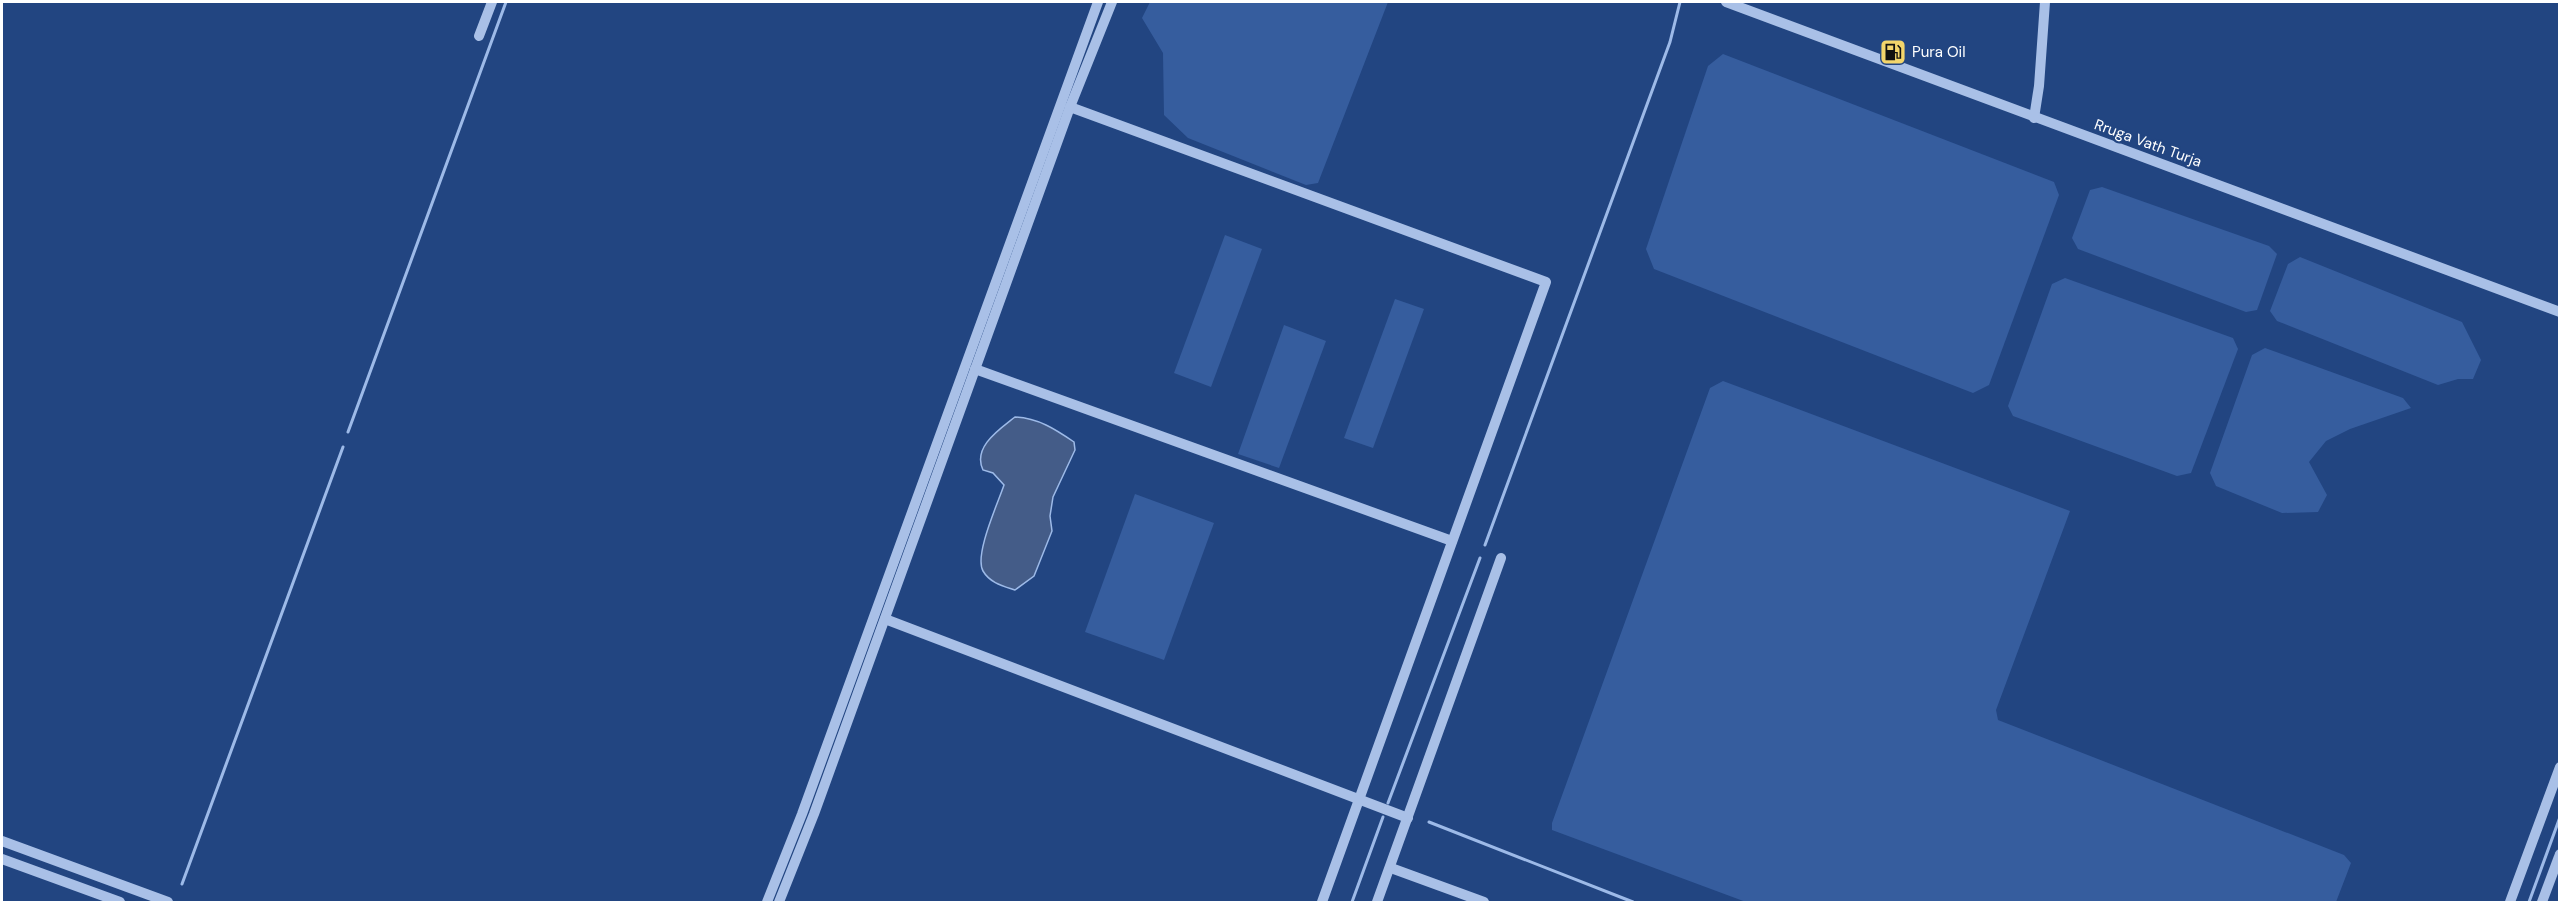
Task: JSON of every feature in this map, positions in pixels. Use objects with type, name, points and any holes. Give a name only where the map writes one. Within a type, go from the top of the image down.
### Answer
[{"type":"street","points":[[479,36],[492,2]]},
{"type":"street","points":[[767,903],[802,814],[1098,2]]},
{"type":"street","points":[[779,903],[885,619],[1070,107],[1112,2]]},
{"type":"street","name":"Rruga Vath Turja","points":[[1726,2],[2559,312]]},
{"type":"street","points":[[2034,118],[2039,86],[2044,2]]},
{"type":"street","points":[[1070,107],[1546,282],[1322,903]]},
{"type":"street","points":[[975,369],[1452,541]]},
{"type":"street","points":[[1377,903],[1501,558]]},
{"type":"street","points":[[885,619],[1408,818]]},
{"type":"street","points":[[2510,903],[2559,767]]},
{"type":"street","points":[[2,841],[168,903]]},
{"type":"street","points":[[2542,903],[2559,854]]},
{"type":"street","points":[[2,859],[120,903]]},
{"type":"street","points":[[1391,868],[1484,903]]},
{"type":"shaded area","points":[[1150,2],[1388,2],[1318,183],[1306,185],[1188,138],[1164,115],[1163,53],[1142,18]]},
{"type":"shaded area","points":[[1723,54],[2054,182],[2059,195],[1989,385],[1973,393],[1654,269],[1646,249],[1708,66]]},
{"type":"shaded area","points":[[2102,187],[2269,246],[2277,254],[2257,310],[2246,312],[2078,249],[2072,238],[2090,190]]},
{"type":"shaded area","points":[[1225,235],[1262,249],[1211,387],[1174,373]]},
{"type":"shaded area","points":[[2300,257],[2462,322],[2481,360],[2473,379],[2458,379],[2438,385],[2277,321],[2270,311],[2288,264]]},
{"type":"shaded area","points":[[2065,278],[2233,338],[2238,349],[2191,473],[2177,476],[2013,416],[2008,406],[2052,284]]},
{"type":"shaded area","points":[[1395,299],[1424,309],[1373,448],[1344,438]]},
{"type":"shaded area","points":[[1284,325],[1326,341],[1279,468],[1238,454]]},
{"type":"shaded area","points":[[2265,348],[2403,398],[2411,408],[2350,429],[2326,441],[2309,462],[2327,495],[2318,512],[2282,513],[2216,486],[2210,473],[2252,355]]},
{"type":"shaded area","points":[[1723,381],[2070,511],[1996,710],[1998,720],[2344,855],[2351,863],[2336,902],[1746,902],[1552,830],[1552,823],[1710,388]]},
{"type":"shaded area","points":[[1015,417],[1039,422],[1053,429],[1074,442],[1075,450],[1053,497],[1050,516],[1052,531],[1034,576],[1015,590],[993,581],[983,571],[981,563],[984,542],[1004,485],[993,473],[983,470],[981,454],[989,439]]},
{"type":"shaded area","points":[[1135,494],[1214,523],[1164,660],[1085,632]]},
{"type":"waterway","points":[[348,432],[506,2]]},
{"type":"waterway","points":[[1485,545],[1670,42],[1680,2]]},
{"type":"waterway","points":[[182,884],[343,447]]},
{"type":"waterway","points":[[1388,803],[1480,558]]},
{"type":"waterway","points":[[1352,902],[1383,817]]},
{"type":"waterway","points":[[2529,902],[2560,817]]},
{"type":"waterway","points":[[1429,822],[1633,902]]},
{"type":"place","name":"Pura Oil","points":[[1893,52]]}]
